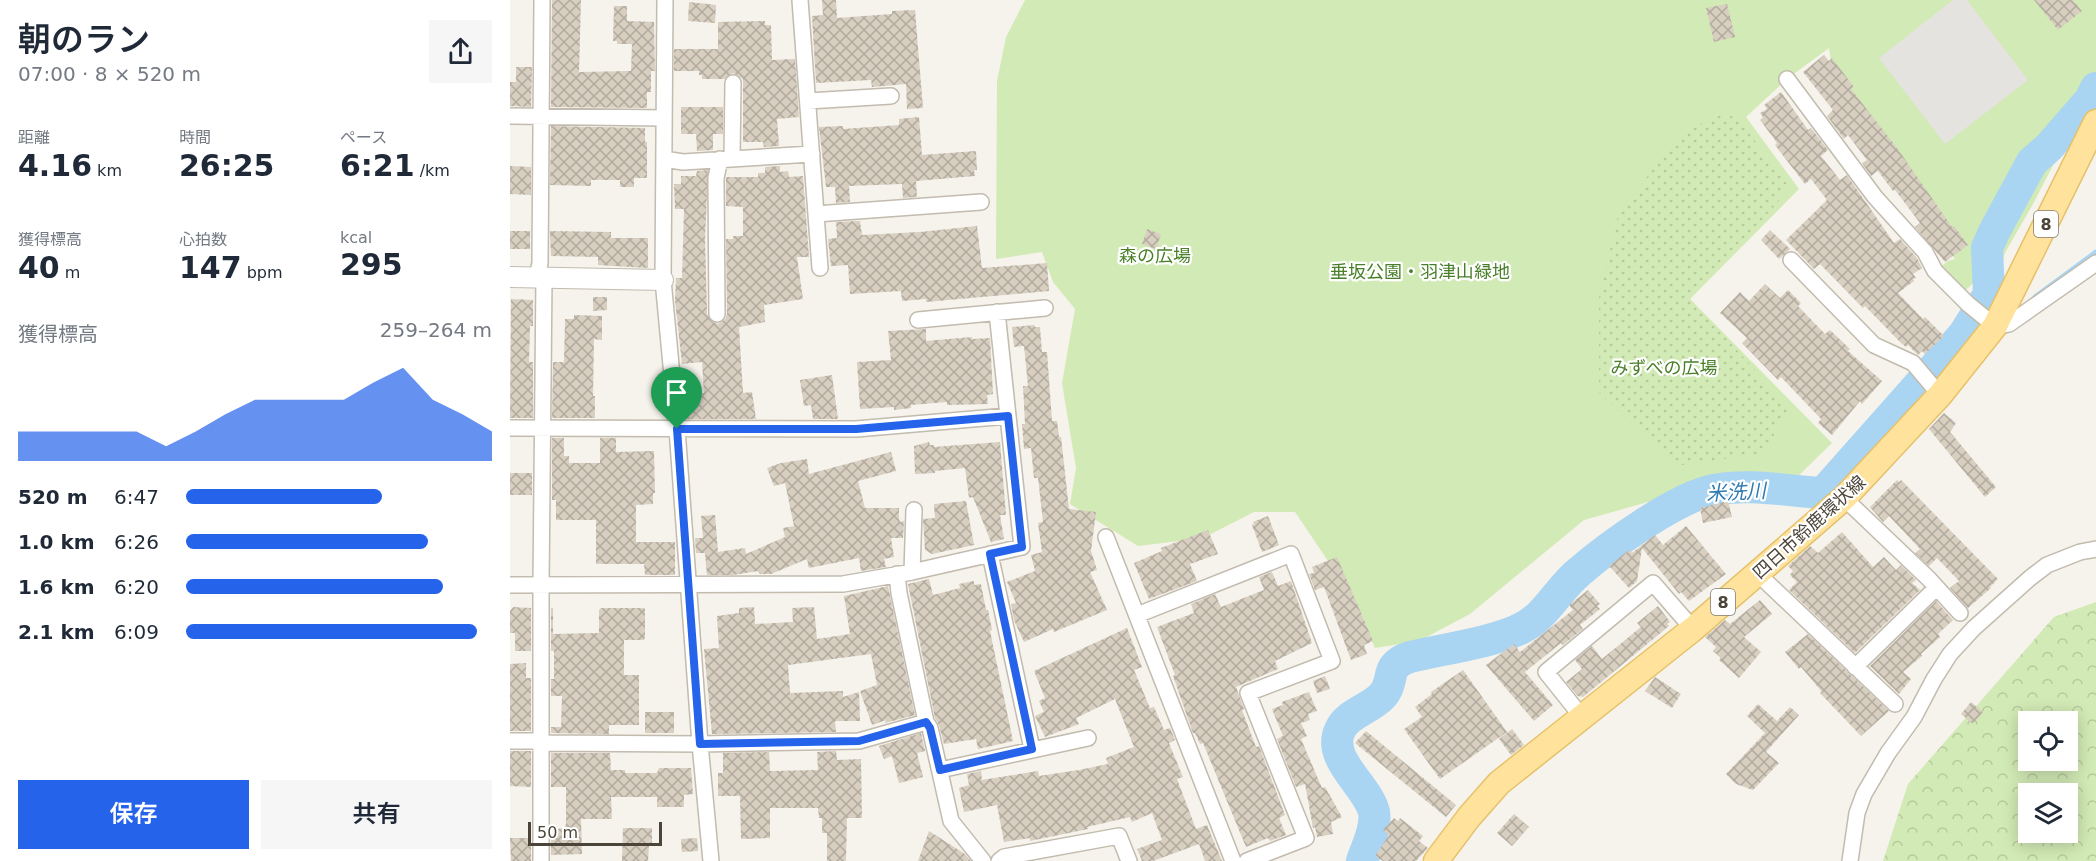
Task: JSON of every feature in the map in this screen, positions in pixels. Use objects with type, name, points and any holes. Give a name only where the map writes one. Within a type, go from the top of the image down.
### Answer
[{"type":"main road","name":"四日市鈴鹿環状線","points":[[1436,861],[1499,783],[1693,629],[1844,498],[1882,460],[1991,322],[2096,122]]},
{"type":"street","points":[[542,0],[540,263],[542,861]]},
{"type":"street","points":[[665,0],[663,280],[711,861]]},
{"type":"street","points":[[800,0],[820,268]]},
{"type":"street","points":[[1787,79],[1875,197],[1925,252],[1935,271],[1968,304],[1991,322],[2009,324],[2096,263]]},
{"type":"street","points":[[717,314],[716,178],[726,159],[732,83]]},
{"type":"street","points":[[808,101],[891,96]]},
{"type":"street","points":[[510,116],[664,118]]},
{"type":"street","points":[[664,159],[683,162],[812,154]]},
{"type":"street","points":[[816,214],[981,202]]},
{"type":"street","points":[[1791,260],[1874,345],[1913,363],[1936,392]]},
{"type":"street","points":[[510,277],[663,280]]},
{"type":"street","points":[[918,320],[1045,308]]},
{"type":"street","points":[[510,585],[843,584],[1022,547],[998,312]]},
{"type":"street","points":[[510,428],[856,429],[1008,416]]},
{"type":"street","points":[[1844,498],[1960,612]]},
{"type":"street","points":[[914,510],[905,573],[899,593],[926,722],[930,728],[951,821],[983,861]]},
{"type":"street","points":[[1106,537],[1233,861]]},
{"type":"street","points":[[1850,861],[1857,813],[1864,794],[1888,753],[1914,717],[1950,654],[1974,628],[2030,578],[2047,566],[2080,552],[2096,549]]},
{"type":"street","points":[[990,554],[1032,749]]},
{"type":"street","points":[[1137,615],[1291,554],[1332,661],[1248,693],[1306,838],[1247,861]]},
{"type":"street","points":[[1757,573],[1894,704]]},
{"type":"street","points":[[1582,717],[1546,672],[1653,583],[1693,629]]},
{"type":"street","points":[[1855,667],[1936,588]]},
{"type":"street","points":[[510,741],[700,744],[859,741],[926,722]]},
{"type":"street","points":[[940,770],[1088,738]]},
{"type":"street","points":[[999,861],[1004,857],[1119,836],[1129,861]]},
{"type":"green space","name":"垂坂公園・羽津山緑地","points":[[1025,0],[2096,0],[2096,101],[2061,150],[2006,251],[1999,268],[1999,292],[1974,282],[1963,293],[1939,268],[1955,259],[1837,103],[1829,48],[1787,79],[1746,117],[1799,189],[1690,299],[1832,443],[1795,479],[1694,489],[1584,520],[1470,614],[1419,641],[1375,648],[1351,595],[1295,512],[1254,512],[1203,538],[1138,546],[1070,504],[1076,468],[1062,383],[1075,309],[1053,282],[1042,252],[996,259],[997,81],[1006,37]]},
{"type":"green space","name":"みずべの広場","points":[[1721,115],[1737,117],[1788,185],[1778,202],[1690,299],[1789,407],[1764,453],[1675,466],[1599,392],[1599,298],[1618,216],[1670,146],[1700,124]]},
{"type":"green space","points":[[2096,602],[2096,861],[1883,861],[1908,784],[2054,617]]},
{"type":"shaded area","points":[[1953,0],[1967,0],[2028,80],[1945,144],[1879,58]]},
{"type":"building","points":[[552,0],[581,0],[579,72],[631,71],[632,44],[617,44],[617,41],[613,41],[614,6],[627,6],[627,21],[654,22],[655,71],[651,71],[651,92],[647,92],[647,108],[551,107]]},
{"type":"building","points":[[822,0],[836,0],[837,18],[915,10],[923,108],[907,109],[906,84],[872,87],[871,80],[816,83],[812,16],[823,15]]},
{"type":"building","points":[[2034,0],[2073,0],[2082,11],[2058,30]]},
{"type":"building","points":[[689,2],[716,5],[715,23],[688,21]]},
{"type":"building","points":[[1727,4],[1735,37],[1714,42],[1706,8]]},
{"type":"building","points":[[765,21],[765,25],[771,25],[772,60],[795,59],[799,117],[777,119],[779,146],[764,147],[763,142],[743,142],[743,79],[733,73],[724,79],[702,79],[699,71],[674,71],[674,49],[718,49],[718,22]]},
{"type":"building","points":[[1824,55],[1829,61],[1832,58],[1854,87],[1851,89],[1897,148],[1952,227],[1954,226],[1968,245],[1945,262],[1915,227],[1920,223],[1895,190],[1893,191],[1878,171],[1871,176],[1862,163],[1867,160],[1848,135],[1844,139],[1827,116],[1833,110],[1803,72]]},
{"type":"building","points":[[516,67],[532,67],[531,107],[510,106],[510,82],[516,82]]},
{"type":"building","points":[[1781,92],[1808,130],[1811,128],[1828,150],[1821,156],[1840,180],[1847,175],[1894,243],[1900,239],[1917,258],[1922,268],[1913,274],[1916,278],[1913,279],[1914,281],[1898,293],[1923,319],[1925,317],[1944,336],[1925,354],[1922,351],[1918,355],[1908,345],[1906,347],[1820,264],[1814,269],[1786,240],[1827,200],[1811,179],[1805,184],[1775,145],[1777,144],[1775,140],[1760,120],[1763,117],[1760,113],[1767,109],[1764,105]]},
{"type":"building","points":[[681,107],[723,107],[723,134],[713,134],[713,150],[697,151],[696,134],[681,134]]},
{"type":"building","points":[[919,117],[922,155],[976,151],[975,176],[916,181],[917,197],[903,198],[902,184],[849,186],[850,202],[836,203],[835,187],[826,187],[819,127],[843,126],[843,129],[899,125],[899,119]]},
{"type":"building","points":[[551,126],[645,128],[647,178],[634,178],[634,187],[620,187],[620,180],[591,180],[591,186],[550,185]]},
{"type":"building","points":[[510,166],[531,167],[531,195],[510,194]]},
{"type":"building","points":[[780,166],[780,172],[788,171],[789,177],[803,176],[809,257],[797,257],[803,299],[764,305],[765,322],[739,327],[743,393],[752,392],[756,419],[686,419],[685,398],[702,396],[704,393],[702,362],[682,364],[675,300],[676,278],[682,278],[684,209],[675,209],[674,184],[681,184],[681,176],[696,176],[697,171],[708,170],[705,239],[707,314],[712,322],[718,324],[725,319],[727,314],[726,239],[743,236],[743,207],[726,206],[726,177],[758,177],[758,173],[765,173],[765,167]]},
{"type":"building","points":[[860,221],[862,235],[977,226],[982,268],[1047,263],[1049,291],[926,302],[926,299],[902,301],[901,291],[850,294],[848,265],[831,266],[828,239],[837,238],[836,222]]},
{"type":"building","points":[[1147,229],[1161,234],[1156,249],[1142,244]]},
{"type":"building","points":[[1770,230],[1790,249],[1779,259],[1761,240]]},
{"type":"building","points":[[510,231],[530,231],[530,249],[510,249]]},
{"type":"building","points":[[550,231],[611,232],[611,238],[648,238],[648,268],[598,265],[598,257],[551,256]]},
{"type":"building","points":[[1765,284],[1780,298],[1788,290],[1801,303],[1798,306],[1825,334],[1830,330],[1850,349],[1848,351],[1882,381],[1862,404],[1860,401],[1832,435],[1818,423],[1821,419],[1781,377],[1778,380],[1742,343],[1747,338],[1720,313],[1740,292],[1749,301]]},
{"type":"building","points":[[593,297],[607,297],[607,310],[593,311]]},
{"type":"building","points":[[511,299],[533,300],[529,362],[533,362],[533,418],[510,418]]},
{"type":"building","points":[[574,315],[602,316],[602,340],[594,339],[595,418],[552,418],[553,362],[564,362],[565,319],[574,319]]},
{"type":"building","points":[[1034,325],[1040,327],[1042,352],[1047,352],[1052,421],[1057,421],[1059,437],[1061,437],[1069,509],[1096,512],[1091,551],[1097,570],[1090,572],[1107,610],[1024,642],[1014,620],[1011,604],[1016,603],[1007,582],[1035,571],[1031,555],[1042,552],[1038,523],[1043,522],[1038,478],[1034,478],[1031,448],[1024,449],[1023,386],[1028,386],[1024,346],[1014,347],[1012,327]]},
{"type":"building","points":[[926,329],[926,341],[972,337],[972,339],[990,338],[993,394],[987,395],[988,404],[947,405],[947,402],[911,405],[911,408],[894,410],[894,407],[860,409],[857,362],[891,360],[888,331]]},
{"type":"building","points":[[832,375],[838,419],[813,419],[811,405],[804,406],[800,380]]},
{"type":"building","points":[[1944,413],[1956,423],[1950,432],[1996,487],[1985,497],[1929,429]]},
{"type":"building","points":[[552,438],[564,438],[564,456],[569,456],[569,463],[600,463],[600,438],[616,438],[616,452],[654,451],[653,504],[636,505],[636,542],[675,542],[675,575],[645,575],[644,564],[596,564],[596,520],[556,520],[556,500],[552,500]]},
{"type":"building","points":[[929,442],[934,447],[1000,442],[1006,515],[1000,515],[1004,539],[991,542],[973,497],[969,498],[965,468],[915,474],[914,446]]},
{"type":"building","points":[[891,452],[896,471],[858,481],[865,508],[899,508],[900,522],[904,521],[903,538],[891,538],[894,557],[884,559],[886,567],[861,571],[859,558],[809,568],[807,559],[771,574],[760,574],[758,571],[733,575],[707,575],[705,553],[696,553],[695,538],[703,538],[701,516],[715,515],[718,552],[745,548],[746,554],[785,537],[783,528],[794,526],[785,483],[774,486],[767,468],[781,463],[807,459],[809,474]]},
{"type":"building","points":[[510,473],[532,473],[532,495],[510,495]]},
{"type":"building","points":[[1897,480],[1899,482],[1901,480],[1998,579],[1968,608],[1950,588],[1959,581],[1937,558],[1929,566],[1915,553],[1920,549],[1889,516],[1883,522],[1870,507]]},
{"type":"building","points":[[966,501],[974,545],[932,554],[925,550],[923,519],[935,518],[934,504]]},
{"type":"building","points":[[1728,501],[1732,517],[1703,523],[1700,508]]},
{"type":"building","points":[[1268,516],[1279,545],[1262,552],[1252,525],[1253,522]]},
{"type":"building","points":[[1686,526],[1726,574],[1689,601],[1681,592],[1679,594],[1642,548],[1637,581],[1629,588],[1609,566],[1629,550],[1632,553],[1655,535],[1663,545]]},
{"type":"building","points":[[1208,530],[1218,554],[1190,564],[1197,581],[1149,599],[1134,563],[1162,551],[1161,548]]},
{"type":"building","points":[[1842,532],[1873,567],[1884,557],[1896,570],[1901,565],[1916,580],[1912,583],[1920,590],[1855,653],[1789,590],[1797,582],[1790,575],[1793,571],[1788,566],[1810,546],[1818,553]]},
{"type":"building","points":[[1337,557],[1373,641],[1364,645],[1367,654],[1351,660],[1324,587],[1315,590],[1309,574],[1314,573],[1312,567]]},
{"type":"building","points":[[1272,572],[1278,586],[1291,581],[1312,643],[1275,661],[1278,669],[1236,687],[1256,747],[1259,746],[1285,815],[1279,818],[1286,835],[1270,841],[1268,838],[1246,847],[1203,743],[1200,744],[1193,733],[1157,627],[1194,613],[1191,604],[1215,594],[1221,607],[1264,590],[1259,577]]},
{"type":"building","points":[[929,579],[933,595],[960,588],[959,584],[974,581],[974,585],[981,584],[1013,741],[978,749],[976,739],[944,744],[935,718],[908,584]]},
{"type":"building","points":[[888,586],[915,715],[872,725],[860,691],[877,685],[871,654],[788,665],[790,693],[843,691],[843,697],[859,692],[860,721],[835,721],[836,732],[712,734],[704,649],[719,648],[717,616],[739,613],[739,608],[754,607],[755,624],[793,622],[792,608],[814,607],[817,639],[850,634],[844,596]]},
{"type":"building","points":[[1588,590],[1600,604],[1597,606],[1600,609],[1580,625],[1583,629],[1563,645],[1561,643],[1525,672],[1553,705],[1534,721],[1486,665],[1514,644],[1520,652],[1573,610],[1569,605]]},
{"type":"building","points":[[1760,600],[1772,614],[1744,637],[1761,652],[1739,678],[1719,660],[1721,658],[1713,651],[1716,647],[1705,637],[1725,620],[1730,624]]},
{"type":"building","points":[[1936,601],[1953,620],[1938,634],[1940,637],[1921,654],[1922,656],[1903,672],[1911,679],[1899,694],[1870,666]]},
{"type":"building","points":[[1658,606],[1670,622],[1667,624],[1669,626],[1583,697],[1578,696],[1566,682],[1582,669],[1575,660],[1592,646],[1602,659],[1641,627],[1637,623]]},
{"type":"building","points":[[513,607],[531,608],[531,651],[515,651],[515,633],[510,633],[510,611]]},
{"type":"building","points":[[551,608],[553,608],[553,634],[599,633],[599,610],[601,608],[645,609],[644,640],[624,640],[624,675],[639,675],[639,725],[609,725],[609,734],[551,733],[551,727],[561,727],[562,696],[551,696],[551,679],[554,679],[554,651],[551,651]]},
{"type":"building","points":[[1127,628],[1142,667],[1134,670],[1150,708],[1154,707],[1164,730],[1170,728],[1175,740],[1169,743],[1183,777],[1177,779],[1196,829],[1207,825],[1222,861],[1205,861],[1199,844],[1153,861],[1142,861],[1137,849],[1162,840],[1152,813],[1132,822],[1130,817],[1087,827],[1088,829],[1030,841],[1030,838],[1004,842],[997,805],[964,812],[959,788],[969,785],[967,774],[981,771],[982,780],[1038,771],[1039,776],[1079,770],[1108,764],[1106,758],[1134,747],[1115,699],[1076,718],[1079,724],[1045,737],[1035,716],[1044,712],[1039,701],[1045,698],[1034,671]]},
{"type":"building","points":[[1808,634],[1889,711],[1861,736],[1820,693],[1822,692],[1801,667],[1799,669],[1785,652]]},
{"type":"building","points":[[526,663],[526,678],[531,678],[531,731],[510,731],[510,664]]},
{"type":"building","points":[[1463,670],[1507,732],[1440,779],[1404,729],[1422,717],[1415,707],[1432,694],[1431,692]]},
{"type":"building","points":[[1325,676],[1330,689],[1317,693],[1313,681]]},
{"type":"building","points":[[1655,677],[1681,694],[1672,708],[1645,691]]},
{"type":"building","points":[[1309,692],[1317,711],[1308,714],[1310,720],[1301,723],[1307,736],[1301,739],[1322,788],[1325,787],[1342,817],[1331,822],[1333,834],[1317,837],[1315,827],[1313,828],[1305,784],[1296,787],[1277,739],[1283,736],[1272,709],[1283,705],[1282,702]]},
{"type":"building","points":[[1971,702],[1983,712],[1973,724],[1961,714]]},
{"type":"building","points":[[1758,704],[1777,721],[1790,707],[1799,715],[1766,752],[1779,763],[1753,790],[1736,784],[1726,774],[1765,733],[1747,716]]},
{"type":"building","points":[[645,712],[674,712],[674,733],[645,733]]},
{"type":"building","points":[[1512,729],[1524,745],[1511,755],[1499,739]]},
{"type":"building","points":[[1366,731],[1456,805],[1446,817],[1355,743]]},
{"type":"building","points":[[921,733],[925,751],[917,753],[923,777],[899,783],[892,756],[884,759],[879,746]]},
{"type":"building","points":[[510,751],[531,751],[531,787],[510,786]]},
{"type":"building","points":[[836,751],[837,760],[861,759],[862,818],[847,818],[846,861],[827,861],[827,833],[822,833],[822,818],[819,818],[818,808],[770,808],[770,838],[741,839],[740,796],[718,796],[718,773],[723,773],[723,753],[769,752],[770,771],[818,770],[817,752]]},
{"type":"building","points":[[551,753],[610,753],[611,770],[625,770],[625,773],[657,773],[659,768],[691,768],[693,794],[684,795],[684,807],[657,807],[657,797],[611,797],[612,819],[581,819],[582,854],[551,855],[551,838],[557,838],[557,829],[564,828],[566,824],[566,787],[551,787]]},
{"type":"building","points":[[1514,814],[1529,827],[1512,846],[1497,833]]},
{"type":"building","points":[[1394,818],[1398,821],[1400,818],[1423,836],[1419,841],[1428,848],[1416,861],[1383,861],[1375,856],[1389,835],[1383,830]]},
{"type":"building","points":[[623,828],[652,828],[652,846],[649,846],[648,861],[622,861]]},
{"type":"building","points":[[929,831],[965,854],[971,861],[918,861]]},
{"type":"building","points":[[510,838],[531,838],[531,861],[511,861]]},
{"type":"building","points":[[697,838],[698,851],[682,852],[681,839]]},
{"type":"waterway","name":"米洗川","points":[[1362,861],[1373,831],[1374,812],[1364,792],[1343,762],[1337,741],[1343,724],[1383,695],[1396,665],[1410,657],[1481,642],[1508,634],[1529,624],[1592,561],[1663,512],[1699,494],[1741,487],[1823,493],[1964,334],[1989,294],[1987,248],[1994,232],[2032,162],[2049,147],[2090,100],[2096,88]]},
{"type":"waterway","points":[[2035,297],[2096,252]]},
{"type":"route","points":[[1008,416],[1022,547],[990,554],[1032,749],[940,770],[930,728],[926,722],[859,741],[700,744],[677,429],[856,429],[1008,416]]},
{"type":"park label","name":"森の広場","points":[[1155,255]]}]
